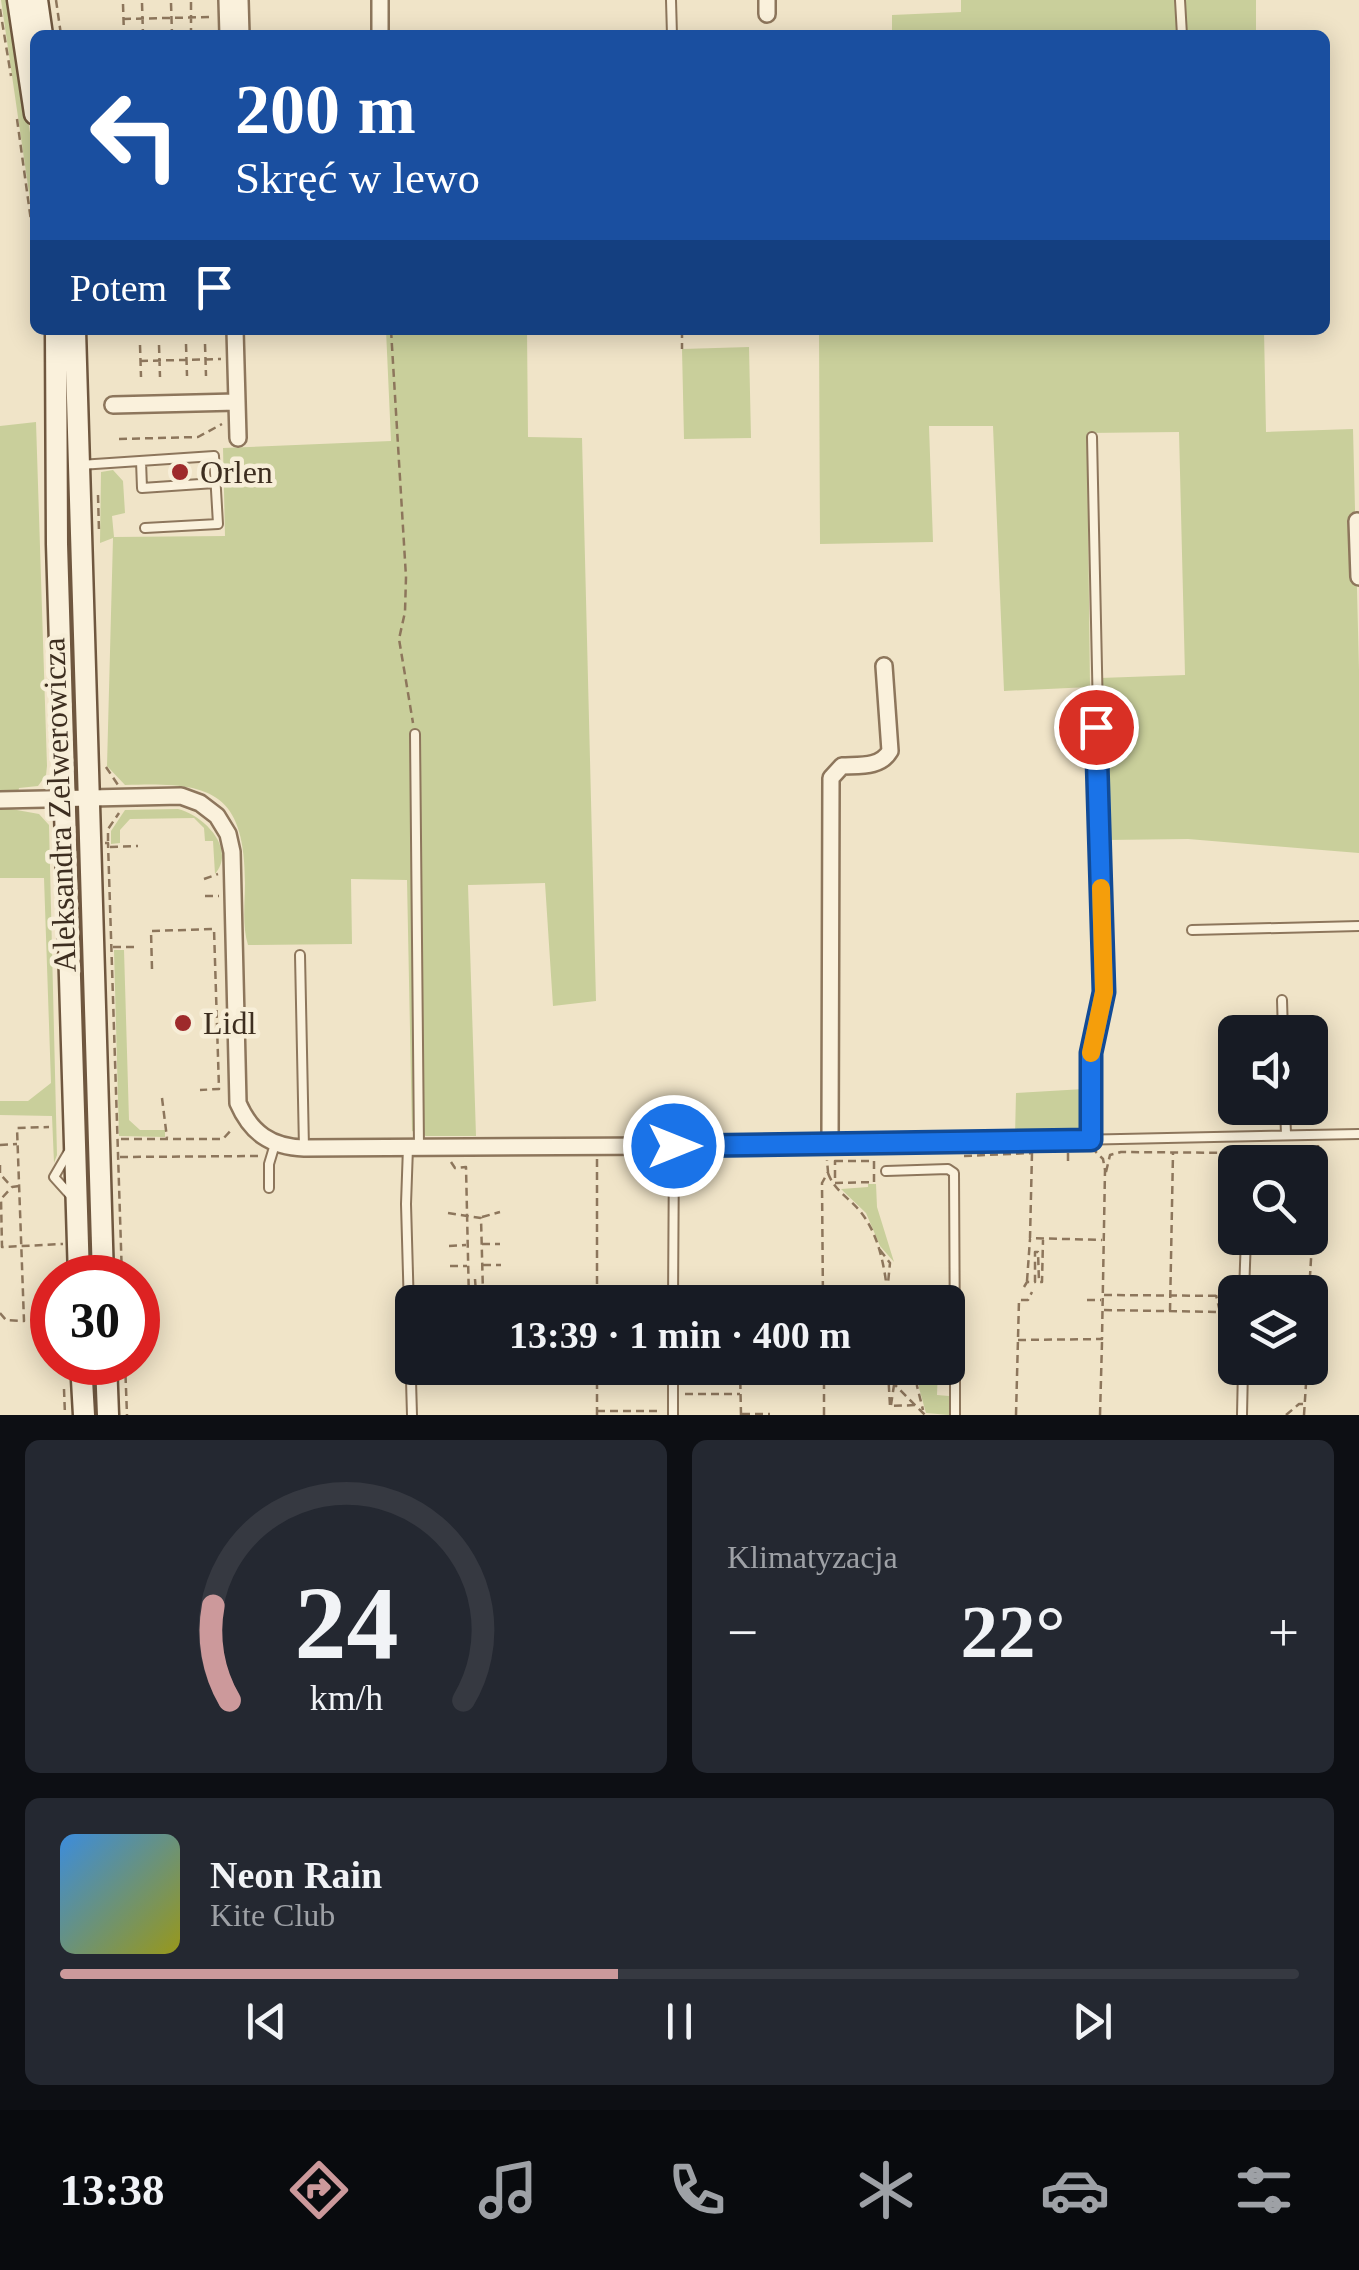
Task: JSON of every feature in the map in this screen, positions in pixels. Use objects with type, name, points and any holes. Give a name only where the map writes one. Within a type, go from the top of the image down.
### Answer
[{"type":"street","points":[[18,0],[26,113]]},
{"type":"street","points":[[37,0],[41,30]]},
{"type":"street","points":[[227,0],[228,30]]},
{"type":"street","points":[[240,0],[241,30]]},
{"type":"street","points":[[380,0],[380,30]]},
{"type":"street","name":"Aleksandra Zelwerowicza","points":[[56,335],[57,544],[78,1255]]},
{"type":"street","name":"Aleksandra Zelwerowicza","points":[[75,335],[102,1255]]},
{"type":"street","points":[[235,335],[238,438]]},
{"type":"street","points":[[114,405],[237,402]]},
{"type":"street","points":[[1357,522],[1359,576]]},
{"type":"street","points":[[0,800],[181,796],[209,809],[223,824],[232,852],[238,1103],[250,1125],[273,1147],[674,1146],[831,1153],[831,778],[842,766],[876,763],[890,751],[884,666]]},
{"type":"street","points":[[82,1385],[84,1415]]},
{"type":"street","points":[[107,1385],[108,1415]]},
{"type":"lane","points":[[671,0],[672,30]]},
{"type":"lane","points":[[1180,0],[1182,30]]},
{"type":"lane","points":[[1090,1145],[1091,1053],[1104,992],[1092,437]]},
{"type":"lane","points":[[80,465],[214,456],[218,524],[146,528]]},
{"type":"lane","points":[[141,461],[142,488],[215,484]]},
{"type":"lane","points":[[409,1285],[406,1204],[414,1147],[415,734]]},
{"type":"lane","points":[[1192,930],[1359,926]]},
{"type":"lane","points":[[300,956],[304,1148]]},
{"type":"lane","points":[[1282,1000],[1282,1015]]},
{"type":"lane","points":[[1286,1125],[1286,1134]]},
{"type":"lane","points":[[831,1153],[1359,1134]]},
{"type":"lane","points":[[674,1146],[674,1285]]},
{"type":"lane","points":[[269,1188],[273,1147]]},
{"type":"lane","points":[[886,1171],[948,1169],[954,1173],[952,1285]]},
{"type":"lane","points":[[412,1385],[412,1415]]},
{"type":"lane","points":[[670,1413],[672,1385]]},
{"type":"lane","points":[[953,1385],[955,1415]]},
{"type":"lane","points":[[1242,1415],[1243,1385]]},
{"type":"path","points":[[56,0],[61,30]]},
{"type":"path","points":[[171,2],[172,30]]},
{"type":"path","points":[[191,2],[191,30]]},
{"type":"path","points":[[142,3],[143,30]]},
{"type":"path","points":[[123,4],[124,30]]},
{"type":"path","points":[[0,8],[11,75]]},
{"type":"path","points":[[123,19],[219,16]]},
{"type":"path","points":[[26,113],[30,174]]},
{"type":"path","points":[[391,335],[406,578],[399,639],[415,734]]},
{"type":"path","points":[[682,335],[682,348]]},
{"type":"path","points":[[186,344],[187,376]]},
{"type":"path","points":[[205,344],[206,376]]},
{"type":"path","points":[[140,345],[141,377]]},
{"type":"path","points":[[159,345],[160,377]]},
{"type":"path","points":[[140,362],[228,359]]},
{"type":"path","points":[[108,846],[138,846]]},
{"type":"path","points":[[204,879],[213,878],[222,870]]},
{"type":"path","points":[[152,970],[151,931],[214,929],[219,1088],[200,1090]]},
{"type":"path","points":[[112,947],[134,947]]},
{"type":"path","points":[[162,1098],[166,1139]]},
{"type":"path","points":[[0,1312],[6,1320],[24,1321],[18,1128],[49,1126]]},
{"type":"path","points":[[1317,1145],[1318,1134]]},
{"type":"path","points":[[118,1138],[223,1138]]},
{"type":"path","points":[[0,1145],[18,1144]]},
{"type":"path","points":[[1090,1145],[1103,1160],[1105,1172],[1100,1415]]},
{"type":"path","points":[[118,1157],[259,1156],[273,1147]]},
{"type":"path","points":[[1068,1150],[1068,1161]]},
{"type":"path","points":[[1056,1151],[1078,1150]]},
{"type":"path","points":[[1105,1172],[1115,1152],[1218,1153]]},
{"type":"path","points":[[1170,1312],[1173,1152]]},
{"type":"path","points":[[831,1153],[874,1160],[874,1182],[835,1183],[831,1153]]},
{"type":"path","points":[[824,1285],[822,1189],[831,1153]]},
{"type":"path","points":[[964,1156],[1034,1153],[1025,1284],[1035,1282],[1035,1252],[1042,1282],[1043,1238]]},
{"type":"path","points":[[451,1155],[455,1168],[466,1168],[468,1285]]},
{"type":"path","points":[[596,1155],[597,1285]]},
{"type":"path","points":[[259,1156],[259,1165]]},
{"type":"path","points":[[0,1166],[0,1174],[12,1187]]},
{"type":"path","points":[[828,1172],[836,1188],[866,1218],[880,1250],[890,1262],[887,1284]]},
{"type":"path","points":[[20,1186],[12,1187],[1,1199],[2,1247],[64,1244]]},
{"type":"path","points":[[822,1189],[836,1188]]},
{"type":"path","points":[[448,1213],[481,1218],[500,1212]]},
{"type":"path","points":[[481,1218],[482,1285]]},
{"type":"path","points":[[1030,1238],[1103,1240]]},
{"type":"path","points":[[482,1244],[500,1244]]},
{"type":"path","points":[[449,1246],[468,1245]]},
{"type":"path","points":[[880,1250],[880,1265],[887,1284]]},
{"type":"path","points":[[482,1266],[501,1265]]},
{"type":"path","points":[[450,1266],[468,1266]]},
{"type":"path","points":[[476,1279],[476,1285]]},
{"type":"path","points":[[468,1280],[482,1279]]},
{"type":"path","points":[[1016,1415],[1019,1300],[1028,1300],[1032,1292]]},
{"type":"path","points":[[1087,1300],[1216,1295],[1220,1312],[1103,1310]]},
{"type":"path","points":[[1018,1340],[1102,1338]]},
{"type":"path","points":[[126,1385],[127,1415]]},
{"type":"path","points":[[597,1385],[596,1413],[670,1413]]},
{"type":"path","points":[[740,1385],[740,1415],[770,1414]]},
{"type":"path","points":[[825,1415],[826,1385]]},
{"type":"path","points":[[889,1385],[890,1406]]},
{"type":"path","points":[[890,1406],[895,1385]]},
{"type":"path","points":[[896,1385],[925,1414]]},
{"type":"path","points":[[918,1385],[925,1414]]},
{"type":"path","points":[[1304,1415],[1307,1385]]},
{"type":"path","points":[[685,1394],[740,1394]]},
{"type":"path","points":[[1286,1415],[1299,1404],[1306,1404]]},
{"type":"path","points":[[890,1406],[918,1405]]},
{"type":"green space","points":[[1,0],[10,0],[30,133],[30,200]]},
{"type":"green space","points":[[961,0],[1256,0],[1256,30],[892,30],[892,15],[961,12]]},
{"type":"green space","points":[[386,335],[527,335],[528,437],[582,438],[596,1001],[553,1006],[545,883],[468,885],[476,1136],[426,1136],[412,1131],[407,880],[351,879],[352,944],[248,945],[243,852],[229,810],[199,790],[125,785],[107,766],[113,538],[100,543],[101,472],[113,470],[123,481],[125,513],[112,516],[114,537],[225,536],[223,448],[391,441]]},
{"type":"green space","points":[[819,335],[1264,335],[1266,432],[1353,429],[1359,853],[1188,839],[1106,840],[1100,678],[1185,675],[1179,432],[1087,433],[1090,687],[1004,691],[993,426],[929,426],[933,542],[820,544]]},
{"type":"green space","points":[[749,347],[751,438],[684,439],[682,349]]},
{"type":"green space","points":[[36,422],[47,766],[38,786],[0,795],[0,426]]},
{"type":"green space","points":[[0,807],[39,814],[49,825],[57,1155],[54,1163],[52,1116],[0,1115],[0,1101],[28,1101],[51,1083],[44,878],[0,878]]},
{"type":"green space","points":[[125,810],[188,812],[206,825],[220,844],[221,864],[215,874],[213,841],[205,841],[204,828],[194,818],[130,819],[120,830],[120,843],[111,844],[111,831]]},
{"type":"green space","points":[[74,855],[88,1039],[94,1255],[86,1255]]},
{"type":"green space","points":[[114,950],[124,950],[129,1120],[140,1130],[165,1130],[165,1137],[119,1136]]},
{"type":"green space","points":[[1084,1089],[1086,1136],[1015,1136],[1016,1093]]},
{"type":"green space","points":[[876,1184],[877,1207],[894,1262],[880,1246],[866,1213],[841,1189]]},
{"type":"green space","points":[[937,1385],[937,1395],[949,1396],[949,1415],[926,1413],[919,1388]]},
{"type":"slow traffic","points":[[1091,1053],[1104,992],[1101,888]]},
{"type":"place","name":"Orlen","points":[[180,472]]},
{"type":"place","name":"Lidl","points":[[183,1023]]},
{"type":"route","points":[[674,1146],[1091,1140],[1091,1053],[1104,992],[1096,727]]}]
